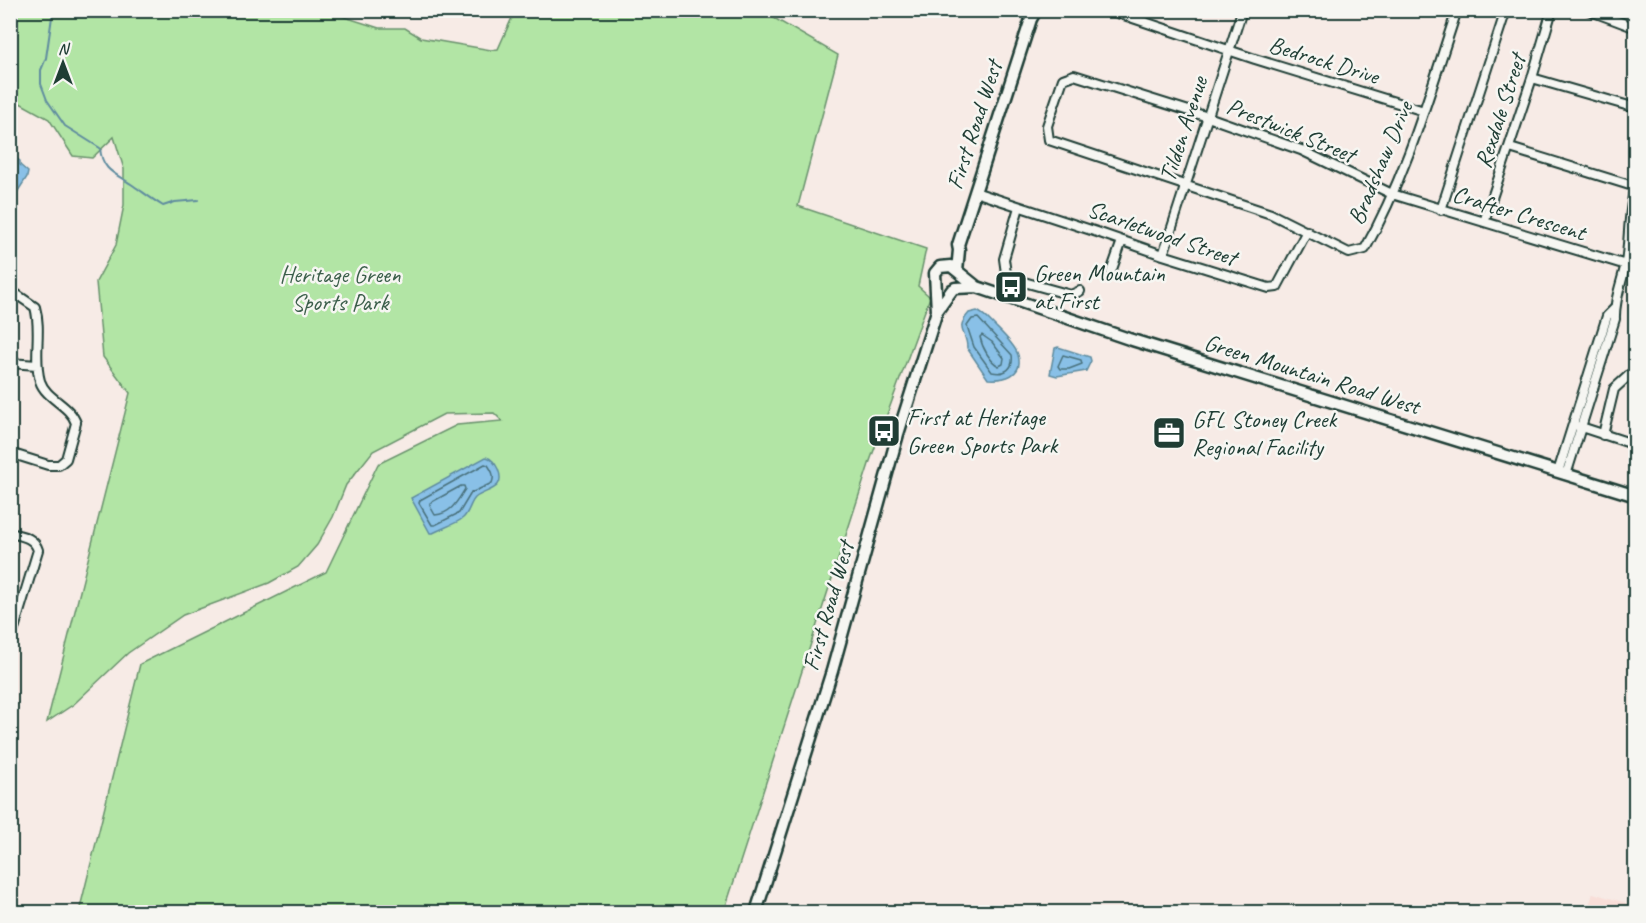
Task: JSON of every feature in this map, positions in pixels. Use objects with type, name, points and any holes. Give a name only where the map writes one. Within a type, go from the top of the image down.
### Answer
[{"type":"street","name":"Bedrock Drive","points":[[1109,10],[1424,111]]},
{"type":"street","name":"Bradshaw Drive","points":[[1186,186],[1271,214],[1349,253],[1365,249],[1392,194],[1424,111],[1458,10]]},
{"type":"street","points":[[1441,210],[1506,10]]},
{"type":"street","name":"Rexdale Street","points":[[1484,222],[1510,148],[1552,10]]},
{"type":"street","points":[[1588,10],[1635,28]]},
{"type":"street","name":"First Road West","points":[[958,272],[958,245],[1032,13]]},
{"type":"street","name":"Tilden Avenue","points":[[1163,255],[1241,14]]},
{"type":"street","name":"Prestwick Street","points":[[1186,186],[1049,140],[1047,126],[1063,79],[1074,75],[1208,117],[1301,150],[1392,194]]},
{"type":"street","points":[[1532,78],[1635,108]]},
{"type":"street","points":[[1510,148],[1635,186],[1626,265],[1615,308],[1607,316],[1562,473]]},
{"type":"street","name":"Scarletwood Street","points":[[975,192],[1269,288],[1277,286],[1308,231]]},
{"type":"street","name":"Crafter Crescent","points":[[1392,194],[1635,268]]},
{"type":"street","points":[[1019,207],[1004,259],[1006,273],[1013,279],[1071,295],[1080,291]]},
{"type":"street","points":[[1111,272],[1122,241]]},
{"type":"street","name":"First Road West","points":[[944,266],[953,249],[958,245]]},
{"type":"street","points":[[944,266],[951,266],[958,272],[960,281],[954,289],[941,289],[936,284],[935,273],[944,266]]},
{"type":"street","name":"Green Mountain Road West","points":[[958,272],[977,287],[1130,339],[1635,496]]},
{"type":"street","name":"First Road West","points":[[756,912],[832,671],[898,434],[937,310],[936,284]]},
{"type":"street","name":"Green Mountain Road West","points":[[954,289],[977,287]]},
{"type":"street","name":"First Road West","points":[[937,310],[954,289]]},
{"type":"street","points":[[10,290],[35,307],[37,365],[41,384],[75,418],[76,427],[66,459],[59,465],[48,465],[10,453]]},
{"type":"street","points":[[10,363],[37,365]]},
{"type":"street","points":[[1602,435],[1614,389],[1635,369]]},
{"type":"street","points":[[1577,426],[1635,445]]},
{"type":"street","points":[[10,533],[29,538],[37,545],[38,550],[10,642]]},
{"type":"shaded area","points":[[1593,893],[1629,904],[1626,912],[1587,912]]},
{"type":"green space","name":"Heritage Green Sports Park","points":[[10,11],[326,11],[379,28],[405,28],[421,38],[491,50],[498,49],[515,11],[762,11],[838,55],[798,206],[926,249],[918,286],[930,297],[870,461],[724,912],[79,912],[140,664],[326,572],[378,464],[457,425],[502,421],[494,413],[444,414],[373,451],[346,485],[333,517],[317,545],[298,567],[269,583],[183,615],[128,653],[74,704],[47,722],[130,393],[103,357],[96,282],[116,245],[124,205],[124,169],[114,137],[92,158],[73,156],[49,119],[11,98]]},
{"type":"water","points":[[11,154],[28,172],[16,194],[11,195]]},
{"type":"water","points":[[977,311],[1001,332],[1016,351],[1018,368],[1011,375],[1000,379],[988,379],[967,348],[962,323],[969,313]]},
{"type":"water","points":[[1055,348],[1090,357],[1091,361],[1086,371],[1057,376],[1050,374]]},
{"type":"water","points":[[486,457],[493,461],[498,469],[500,482],[494,488],[475,498],[463,518],[430,533],[411,498]]},
{"type":"waterway","points":[[53,10],[46,58],[41,70],[41,84],[47,100],[65,126],[100,148],[101,156],[111,172],[163,206],[175,202],[198,200]]},
{"type":"place","name":"Green Mountain at First","points":[[1011,287]]},
{"type":"place","name":"First at Heritage Green Sports Park","points":[[884,431]]},
{"type":"place","name":"GFL Stoney Creek Regional Facility","points":[[1169,433]]}]
